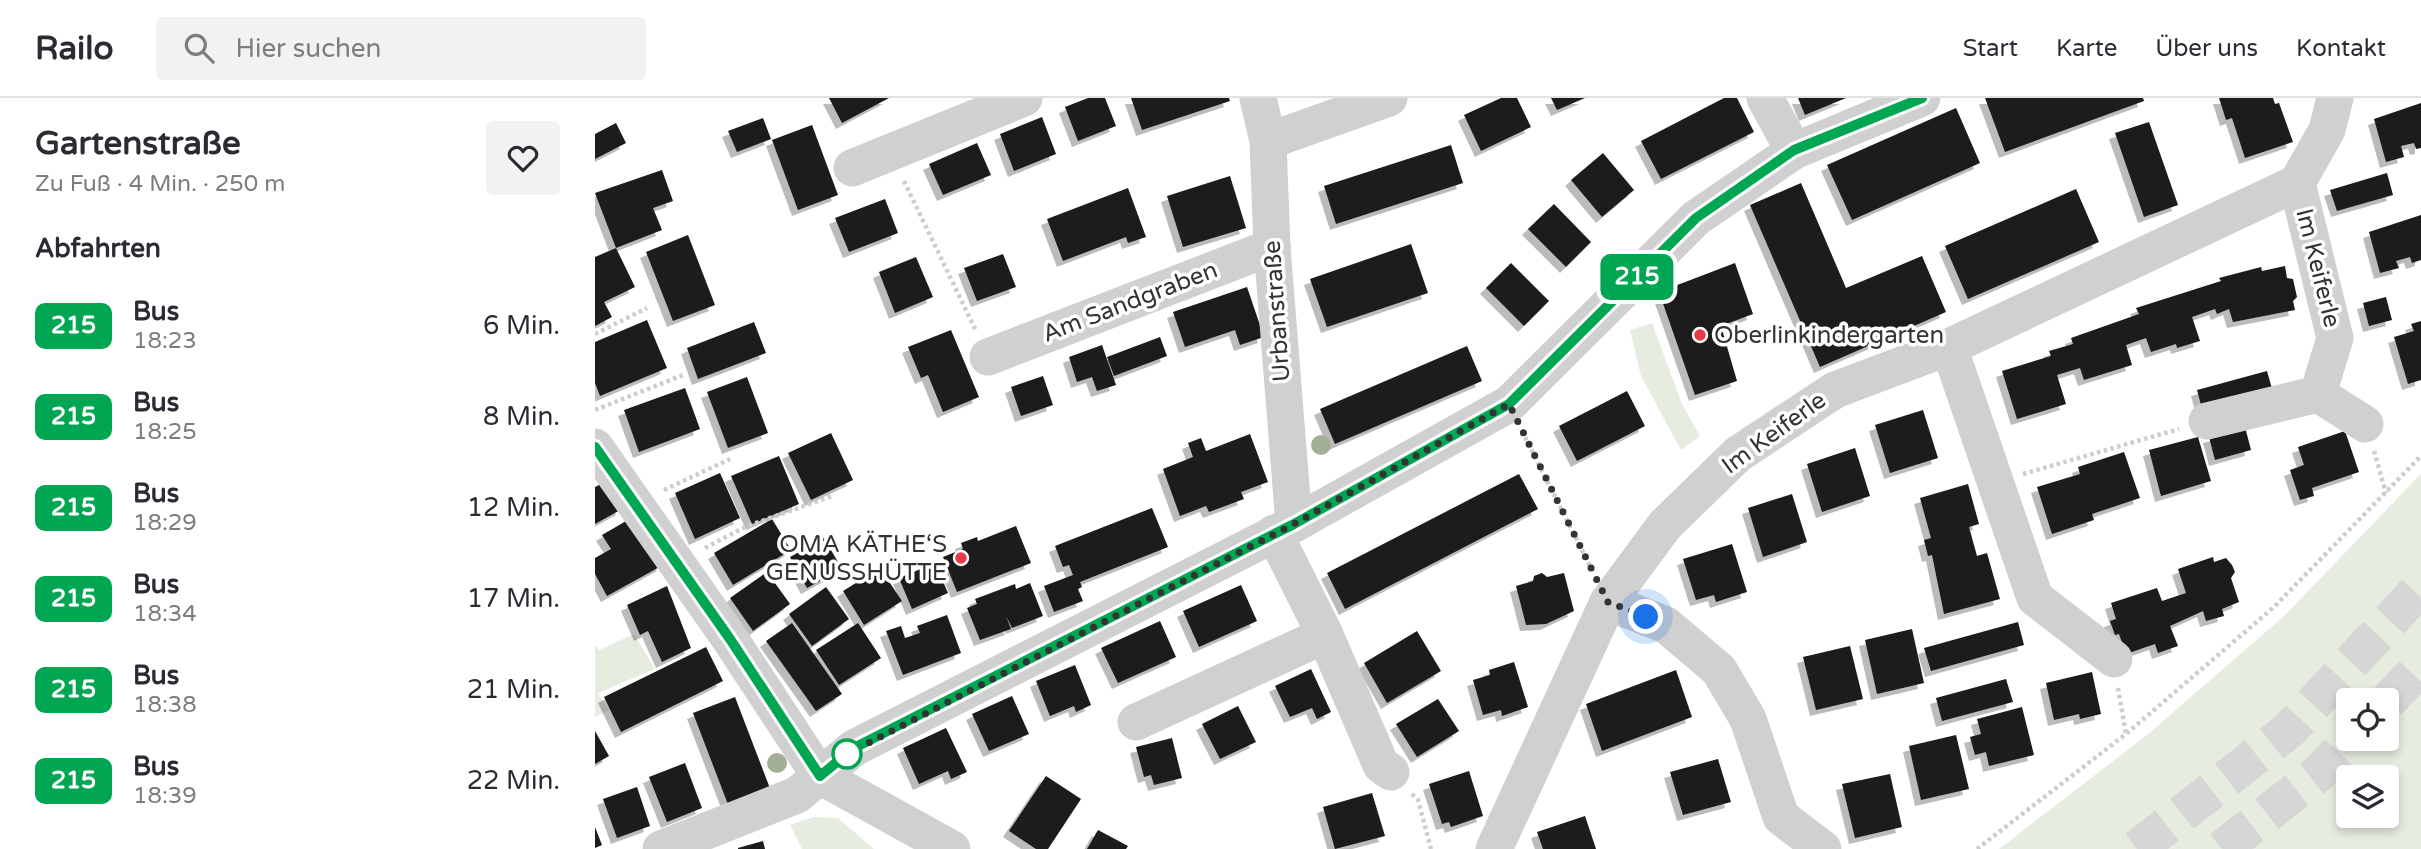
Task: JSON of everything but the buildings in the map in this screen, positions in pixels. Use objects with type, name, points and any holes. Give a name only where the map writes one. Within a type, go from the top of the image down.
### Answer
[{"type":"street","points":[[852,168],[1024,98]]},
{"type":"street","name":"Urbanstraße","points":[[1258,98],[1268,141],[1284,529],[1325,635],[1381,765],[1391,772]]},
{"type":"street","points":[[1268,141],[1389,98]]},
{"type":"street","points":[[1765,98],[1794,150]]},
{"type":"street","points":[[661,849],[797,795],[854,748],[1284,529],[1509,404],[1696,218],[1794,150],[1922,98]]},
{"type":"street","name":"Im Keiferle","points":[[1494,849],[1608,602],[1665,525],[1738,454],[1835,390],[1949,347],[2297,183],[2326,130],[2335,98]]},
{"type":"street","name":"Im Keiferle","points":[[2297,183],[2335,338],[2318,394]]},
{"type":"street","name":"Am Sandgraben","points":[[988,357],[1272,247]]},
{"type":"street","points":[[1949,347],[2035,598],[2113,659]]},
{"type":"street","points":[[2207,421],[2318,394],[2365,424]]},
{"type":"street","points":[[595,447],[820,776],[952,849]]},
{"type":"street","points":[[1608,602],[1666,625],[1719,670],[1748,719],[1781,817],[1823,849]]},
{"type":"street","points":[[1136,722],[1325,635]]},
{"type":"path","points":[[890,153],[988,357]]},
{"type":"path","points":[[595,334],[647,309]]},
{"type":"path","points":[[595,410],[683,375]]},
{"type":"path","points":[[1509,404],[1608,602]]},
{"type":"path","points":[[1996,482],[2207,421]]},
{"type":"path","points":[[2365,424],[2386,493]]},
{"type":"path","points":[[1977,849],[2126,734],[2274,607],[2421,456]]},
{"type":"path","points":[[635,504],[730,459]]},
{"type":"path","points":[[676,563],[745,527],[832,496]]},
{"type":"path","points":[[2113,659],[2126,734]]},
{"type":"path","points":[[1391,772],[1418,800],[1431,849]]},
{"type":"shaded area","points":[[1652,323],[1682,404],[1700,436],[1681,450],[1641,376],[1630,330]]},
{"type":"shaded area","points":[[2421,474],[2421,849],[1999,849],[2147,735],[2284,616]]},
{"type":"shaded area","points":[[634,634],[655,669],[598,693],[609,710],[595,717],[595,645],[599,650]]},
{"type":"shaded area","points":[[814,817],[838,818],[874,849],[802,849],[790,825]]},
{"type":"tunnel","points":[[2137,849],[2289,730],[2421,587]]},
{"type":"tunnel","points":[[2399,689],[2421,666]]},
{"type":"tunnel","points":[[2222,849],[2319,773],[2340,751]]},
{"type":"bus line","name":"215","points":[[595,447],[730,639],[820,776],[854,748],[1294,524],[1509,404],[1696,218],[1794,150],[1922,98]]},
{"type":"place","name":"Oberlinkindergarten","points":[[1700,335]]},
{"type":"place","name":"OMA KÄTHE‘S GENUSSHÜTTE","points":[[961,558]]},
{"type":"route","points":[[847,754],[854,748],[1294,524],[1509,404],[1608,602],[1646,617]]}]
